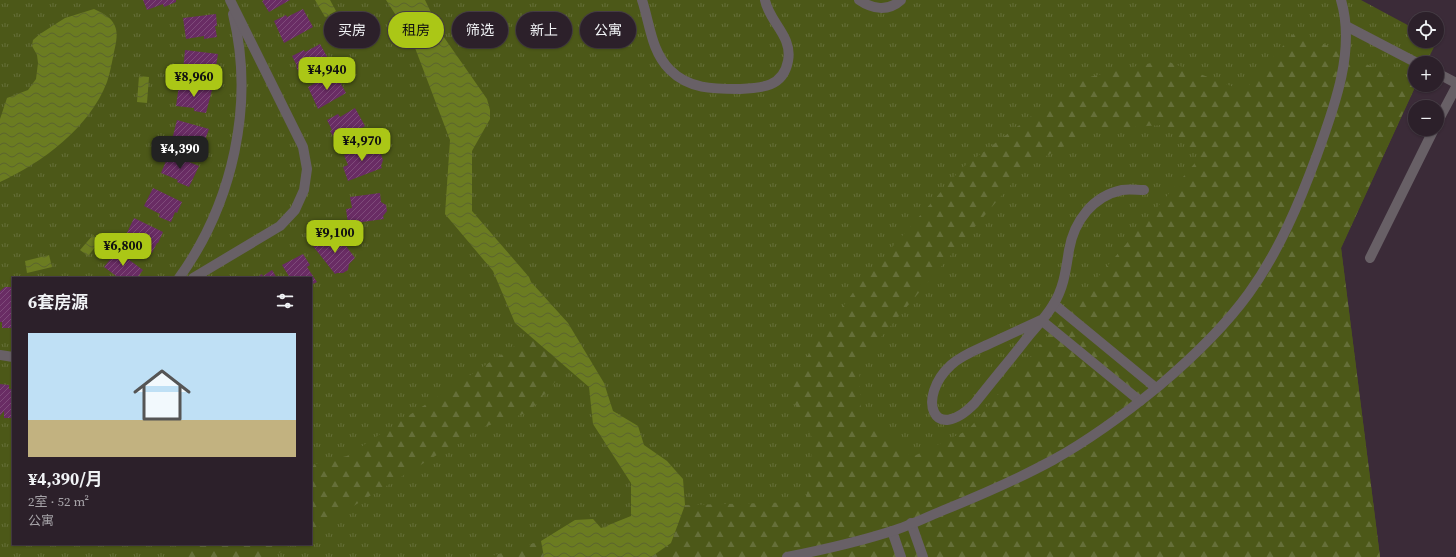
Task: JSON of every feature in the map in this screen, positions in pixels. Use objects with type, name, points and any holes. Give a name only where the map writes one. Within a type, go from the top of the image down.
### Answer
[{"type":"street","points":[[180,277],[192,259],[212,222],[226,183],[236,142],[240,107],[241,79],[237,37],[230,0]]},
{"type":"street","points":[[195,277],[280,226],[295,210],[304,190],[307,169],[303,147],[230,0]]},
{"type":"street","points":[[642,0],[652,39],[662,61],[680,78],[696,86],[714,89],[755,89],[767,87],[777,81],[784,72],[788,61],[786,40],[772,18],[764,0]]},
{"type":"street","points":[[859,0],[871,7],[878,8],[892,6],[901,0]]},
{"type":"street","points":[[787,557],[827,549],[892,531],[1008,483],[1054,459],[1098,432],[1182,367],[1206,344],[1228,320],[1256,282],[1283,237],[1297,207],[1332,113],[1346,51],[1346,26],[1342,0]]},
{"type":"street","points":[[1346,26],[1408,58]]},
{"type":"street","points":[[1444,77],[1456,83]]},
{"type":"street","points":[[1444,110],[1456,87]]},
{"type":"street","points":[[1370,258],[1431,136]]},
{"type":"street","points":[[1041,320],[968,354],[951,365],[942,376],[935,389],[931,406],[934,414],[940,419],[948,420],[968,410],[1054,304],[1062,287],[1074,231],[1088,208],[1095,202],[1113,193],[1123,190],[1144,190]]},
{"type":"street","points":[[1054,304],[1156,388]]},
{"type":"street","points":[[1041,320],[1140,401]]},
{"type":"street","points":[[0,355],[12,357]]},
{"type":"street","points":[[912,524],[923,557]]},
{"type":"street","points":[[892,531],[901,557]]},
{"type":"green space","points":[[0,0],[1361,0],[1408,25],[1408,48],[1434,48],[1430,56],[1408,56],[1408,92],[1413,92],[1341,248],[1380,557],[0,557]]},
{"type":"green space","points":[[1296,31],[1408,84],[1408,92],[1413,92],[1341,248],[1380,557],[651,557],[671,543],[685,505],[806,502],[813,440],[786,386],[857,287],[962,168],[1081,79],[1164,60],[1244,91]],"holes":[[[1162,125],[1200,157],[968,430],[912,457],[861,413],[859,363],[1025,168],[1092,130]]]},
{"type":"green space","points":[[530,336],[567,368],[529,412],[481,428],[312,531],[312,467],[315,464],[347,456]]},
{"type":"green space","points":[[541,541],[544,557],[489,557]]},
{"type":"green space","points":[[187,545],[291,545],[273,557],[176,557]]},
{"type":"water","points":[[315,0],[330,0],[336,11],[324,12],[324,15]]},
{"type":"water","points":[[386,0],[425,0],[431,12],[394,12]]},
{"type":"water","points":[[94,9],[112,21],[115,26],[117,37],[107,82],[99,98],[89,114],[63,142],[32,165],[0,182],[0,119],[7,98],[28,90],[36,79],[38,63],[37,55],[32,46],[33,40],[65,18]]},
{"type":"water","points":[[444,37],[487,99],[490,110],[490,119],[472,151],[472,211],[529,277],[531,282],[568,323],[604,383],[613,411],[638,426],[644,445],[667,461],[683,479],[685,505],[671,543],[651,557],[544,557],[541,541],[575,520],[593,519],[601,528],[631,516],[631,483],[593,424],[589,387],[515,323],[493,271],[445,214],[450,140],[415,48],[444,48]]},
{"type":"water","points":[[139,76],[149,77],[147,103],[137,102]]},
{"type":"water","points":[[93,235],[100,241],[88,256],[80,250]]},
{"type":"water","points":[[49,255],[52,267],[27,273],[25,261]]},
{"type":"building","points":[[143,0],[176,0],[176,2],[164,7],[163,4],[147,10]]},
{"type":"building","points":[[290,0],[269,12],[262,1]]},
{"type":"building","points":[[303,9],[313,27],[284,43],[274,21],[286,15],[287,17]]},
{"type":"building","points":[[216,14],[217,26],[215,26],[217,37],[204,39],[204,36],[186,39],[183,18]]},
{"type":"building","points":[[320,44],[330,62],[302,78],[292,56],[304,50],[305,52]]},
{"type":"building","points":[[185,50],[218,54],[216,66],[214,66],[213,77],[200,75],[201,73],[183,71]]},
{"type":"building","points":[[336,75],[346,93],[318,109],[308,87],[319,81],[321,83]]},
{"type":"building","points":[[179,85],[212,90],[206,113],[194,111],[194,108],[176,106]]},
{"type":"building","points":[[355,108],[365,126],[337,142],[330,131],[332,130],[327,120],[338,114],[340,117]]},
{"type":"building","points":[[177,120],[209,129],[201,151],[188,147],[189,145],[172,140]]},
{"type":"building","points":[[372,144],[375,152],[381,154],[383,160],[381,166],[382,168],[348,181],[343,167],[348,165],[344,155]]},
{"type":"building","points":[[169,154],[199,166],[189,187],[177,182],[178,180],[161,173]]},
{"type":"building","points":[[153,188],[182,202],[177,213],[175,212],[171,222],[159,217],[160,214],[144,206]]},
{"type":"building","points":[[380,193],[381,202],[386,205],[387,211],[383,216],[384,219],[348,224],[346,209],[352,208],[350,197]]},
{"type":"building","points":[[134,218],[163,232],[152,253],[140,247],[141,244],[125,237]]},
{"type":"building","points":[[337,234],[355,258],[349,264],[348,270],[343,273],[335,274],[313,246],[324,237],[328,241]]},
{"type":"building","points":[[117,251],[143,270],[138,277],[118,277],[104,267]]},
{"type":"building","points":[[303,254],[310,265],[307,267],[317,282],[312,284],[312,277],[289,277],[282,265]]},
{"type":"building","points":[[272,270],[276,277],[258,277],[262,274],[263,276]]},
{"type":"building","points":[[5,287],[11,287],[12,288],[12,328],[2,328],[2,322],[0,322],[0,291]]},
{"type":"building","points":[[0,384],[9,385],[9,389],[12,389],[12,418],[4,418],[4,411],[0,416]]}]
